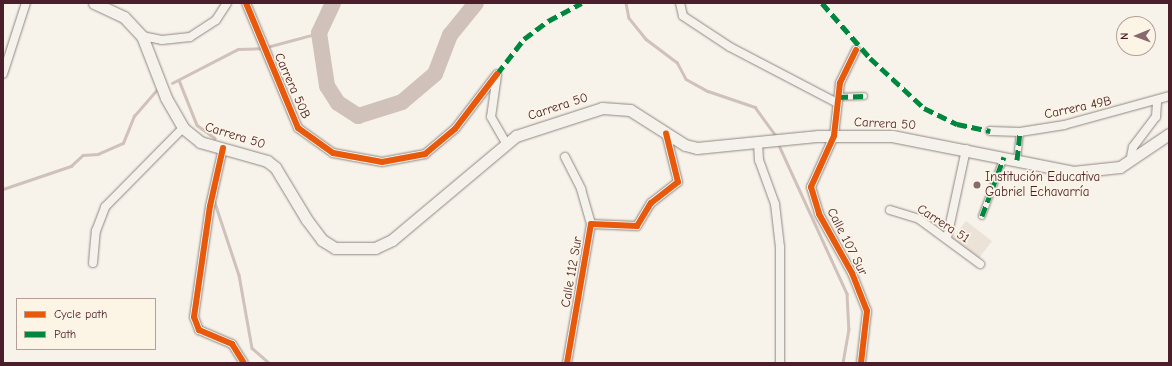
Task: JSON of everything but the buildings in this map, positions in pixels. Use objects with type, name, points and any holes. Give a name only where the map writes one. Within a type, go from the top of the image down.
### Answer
[{"type":"main road","name":"Carrera 50","points":[[94,3],[124,17],[142,36],[166,98],[182,128],[200,142],[267,161],[275,167],[322,240],[335,248],[356,250],[375,248],[397,237],[506,143],[530,130],[588,111],[617,107],[647,119],[684,145],[697,148],[777,139],[834,136],[892,136],[1017,160],[1091,172],[1130,162],[1169,134]]},
{"type":"street","points":[[3,74],[26,3]]},
{"type":"street","points":[[142,36],[162,40],[190,37],[216,20],[227,3]]},
{"type":"street","name":"Carrera 50B","points":[[246,3],[298,128],[333,153],[382,162],[424,154],[454,129],[497,74],[491,116],[506,143]]},
{"type":"street","points":[[680,3],[682,16],[730,47],[837,100],[864,96]]},
{"type":"street","name":"Calle 107 Sur","points":[[856,50],[837,100],[834,136],[811,187],[819,214],[852,273],[867,311],[861,363]]},
{"type":"street","name":"Carrera 49B","points":[[990,131],[1020,132],[1064,125],[1157,101],[1169,96]]},
{"type":"street","points":[[1130,162],[1133,148],[1156,117],[1157,101]]},
{"type":"street","points":[[93,263],[96,232],[105,207],[182,128]]},
{"type":"street","points":[[1017,160],[1020,132]]},
{"type":"street","name":"Calle 112 Sur","points":[[566,363],[590,224],[637,226],[651,203],[678,182],[666,133]]},
{"type":"street","points":[[758,142],[759,160],[773,194],[780,247],[780,363]]},
{"type":"street","points":[[223,148],[210,206],[194,317],[199,330],[232,344],[244,363]]},
{"type":"street","points":[[947,238],[966,149]]},
{"type":"street","points":[[565,157],[581,189],[590,224]]},
{"type":"street","points":[[982,216],[1004,157]]},
{"type":"street","name":"Carrera 51","points":[[890,210],[914,217],[947,238],[980,264]]},
{"type":"shaded area","points":[[966,221],[992,241],[978,259],[952,238]]},
{"type":"waterway","points":[[333,3],[319,33],[327,86],[338,103],[358,116],[402,102],[435,74],[450,35],[476,3]]},
{"type":"waterway","points":[[626,3],[629,18],[646,39],[677,62],[686,79],[708,91],[755,107],[776,136]]},
{"type":"waterway","points":[[172,83],[238,49],[263,48],[319,33]]},
{"type":"waterway","points":[[179,80],[197,125],[215,138]]},
{"type":"waterway","points":[[3,189],[71,166],[83,155],[98,154],[123,143],[134,116],[157,90]]},
{"type":"waterway","points":[[778,143],[847,294],[849,329],[843,363]]},
{"type":"waterway","points":[[214,200],[239,275],[252,348],[269,363]]},
{"type":"marked path","points":[[497,74],[524,39],[548,21],[582,3]]},
{"type":"marked path","points":[[822,3],[870,58],[924,108],[957,124],[990,131]]},
{"type":"marked path","points":[[838,97],[864,96]]},
{"type":"marked path","points":[[1017,160],[1020,132]]},
{"type":"marked path","points":[[982,216],[1004,157]]},
{"type":"cycle path","points":[[246,3],[298,128],[333,153],[382,162],[425,154],[455,129],[497,74]]},
{"type":"cycle path","points":[[856,50],[840,83],[834,136],[811,187],[819,214],[852,273],[867,311],[861,363]]},
{"type":"cycle path","points":[[567,363],[591,224],[637,226],[651,203],[678,182],[666,133]]},
{"type":"cycle path","points":[[223,148],[210,206],[194,317],[199,330],[232,344],[244,363]]},
{"type":"place","name":"Institución Educativa Gabriel Echavarría","points":[[977,185]]}]
